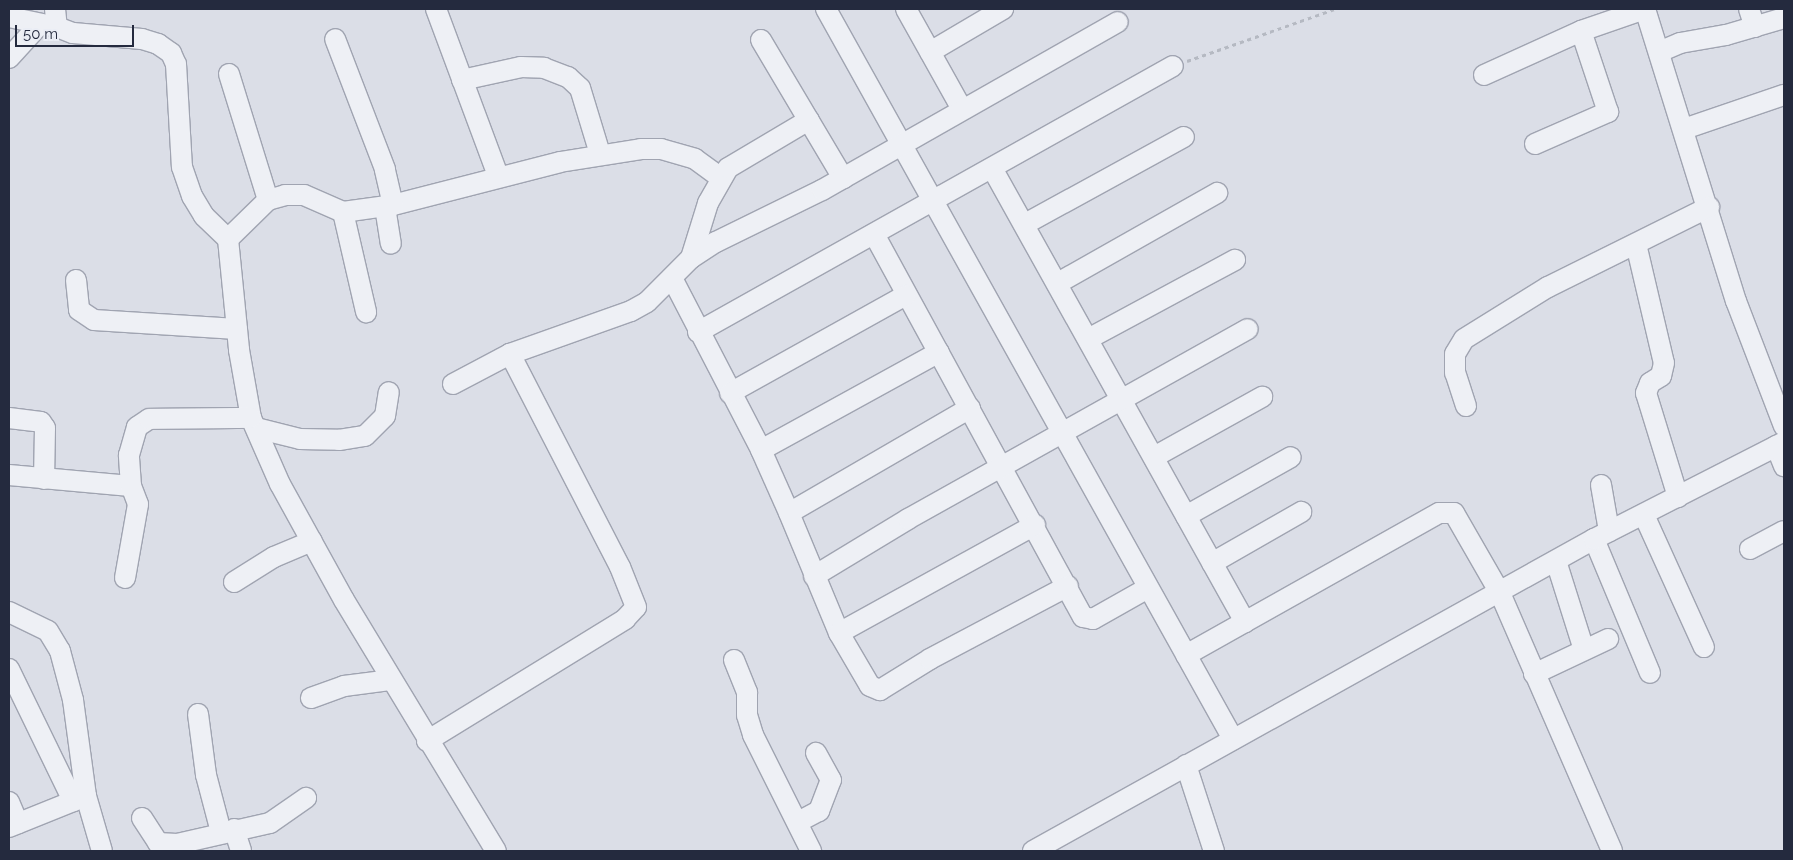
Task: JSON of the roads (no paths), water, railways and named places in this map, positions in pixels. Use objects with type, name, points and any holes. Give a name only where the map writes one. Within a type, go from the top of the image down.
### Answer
[{"type":"street","points":[[436,9],[498,176]]},
{"type":"street","points":[[826,9],[1233,739]]},
{"type":"street","points":[[906,9],[962,109]]},
{"type":"street","points":[[930,52],[1002,9]]},
{"type":"street","points":[[1484,75],[1581,30],[1645,9],[1709,207],[1736,301],[1784,426]]},
{"type":"street","points":[[9,17],[50,20],[73,33],[142,38],[158,44],[171,53],[176,64],[178,80],[182,166],[192,196],[204,216],[228,239],[237,329],[253,423],[280,484],[390,680],[496,851]]},
{"type":"street","points":[[1659,52],[1752,18],[1784,18]]},
{"type":"street","points":[[9,58],[50,20]]},
{"type":"street","points":[[453,384],[510,354],[632,312],[672,278],[691,258],[716,242],[843,178],[1118,22]]},
{"type":"street","points":[[1536,144],[1608,112],[1581,30]]},
{"type":"street","points":[[335,39],[385,169],[391,244]]},
{"type":"street","points":[[761,40],[843,178]]},
{"type":"street","points":[[698,332],[1173,66]]},
{"type":"street","points":[[462,80],[521,67],[544,68],[568,77],[580,88],[600,154]]},
{"type":"street","points":[[229,74],[268,200]]},
{"type":"street","points":[[1684,129],[1784,95]]},
{"type":"street","points":[[691,258],[708,203],[721,178],[734,163],[809,120]]},
{"type":"street","points":[[1025,224],[1184,137]]},
{"type":"street","points":[[228,239],[268,200],[285,195],[304,195],[343,212],[389,206],[498,176],[600,154],[661,150],[694,160],[721,178]]},
{"type":"street","points":[[992,168],[1246,622]]},
{"type":"street","points":[[1058,283],[1217,193]]},
{"type":"street","points":[[1466,406],[1455,373],[1455,354],[1464,339],[1532,296],[1709,207]]},
{"type":"street","points":[[343,212],[366,312]]},
{"type":"street","points":[[874,234],[1035,525],[1068,586],[1079,611],[1087,619],[1099,616],[1148,588]]},
{"type":"street","points":[[1636,244],[1664,363],[1661,376],[1650,383],[1646,393],[1678,497]]},
{"type":"street","points":[[1088,339],[1235,260]]},
{"type":"street","points":[[672,278],[698,332],[761,450],[839,633],[870,686],[880,690],[930,659],[1068,586]]},
{"type":"street","points":[[76,280],[79,310],[94,320],[237,329]]},
{"type":"street","points":[[730,393],[906,294]]},
{"type":"street","points":[[814,576],[908,519],[1003,468],[1248,329]]},
{"type":"street","points":[[761,450],[939,352]]},
{"type":"street","points":[[427,741],[625,619],[636,607],[620,567],[510,354]]},
{"type":"street","points":[[125,578],[138,504],[131,486],[130,441],[137,427],[150,419],[253,423],[300,438],[339,440],[365,436],[375,429],[385,416],[389,392]]},
{"type":"street","points":[[1154,457],[1262,397]]},
{"type":"street","points":[[789,513],[970,408]]},
{"type":"street","points":[[9,418],[41,422],[45,428],[44,479]]},
{"type":"street","points":[[1033,851],[1556,562],[1601,535],[1644,515],[1780,444],[1784,466]]},
{"type":"street","points":[[1186,516],[1291,457]]},
{"type":"street","points":[[9,475],[131,486]]},
{"type":"street","points":[[1601,485],[1601,535],[1650,674]]},
{"type":"street","points":[[1186,655],[1446,511],[1459,517],[1500,593],[1612,851]]},
{"type":"street","points":[[1212,563],[1301,512]]},
{"type":"street","points":[[1644,515],[1704,647]]},
{"type":"street","points":[[839,633],[1035,525]]},
{"type":"street","points":[[1750,549],[1784,531]]},
{"type":"street","points":[[234,582],[274,557],[312,541]]},
{"type":"street","points":[[1556,562],[1584,650]]},
{"type":"street","points":[[9,612],[48,631],[60,652],[73,700],[80,798]]},
{"type":"street","points":[[1534,674],[1608,639]]},
{"type":"street","points":[[734,660],[748,692],[747,715],[753,735],[811,851]]},
{"type":"street","points":[[9,669],[80,798],[101,851]]},
{"type":"street","points":[[311,698],[344,686],[390,680]]},
{"type":"street","points":[[198,714],[206,775],[228,830],[241,851]]},
{"type":"street","points":[[798,822],[819,811],[831,780],[816,753]]},
{"type":"street","points":[[1186,765],[1214,851]]},
{"type":"street","points":[[9,802],[13,825],[80,798]]},
{"type":"street","points":[[142,818],[152,838],[166,844],[270,823],[306,798]]}]
